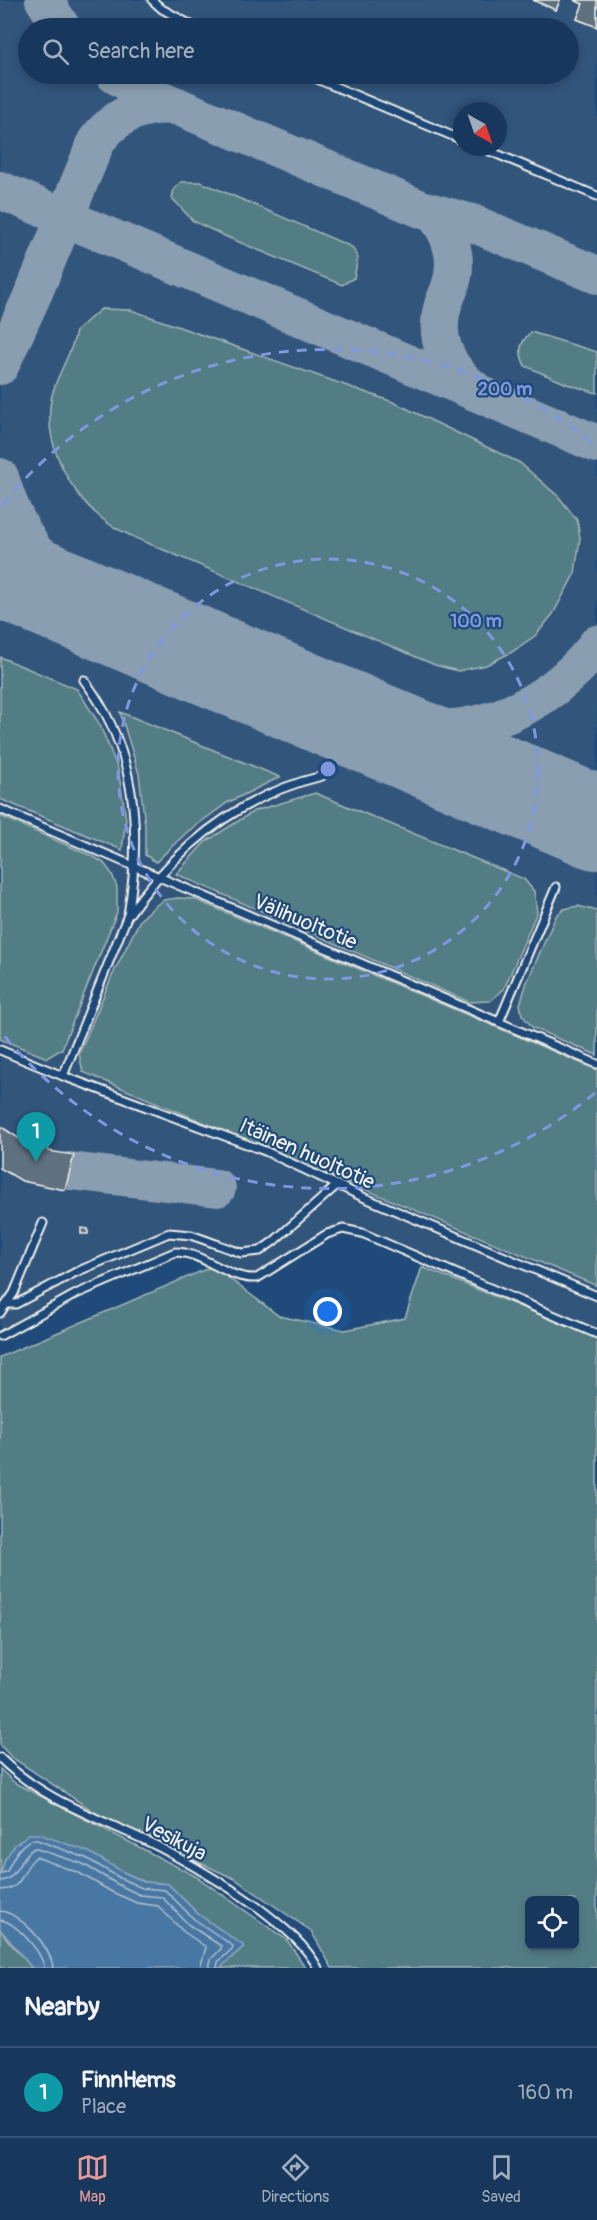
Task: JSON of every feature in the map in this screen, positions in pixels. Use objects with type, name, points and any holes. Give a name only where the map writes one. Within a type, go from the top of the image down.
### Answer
[{"type":"lane","points":[[152,0],[162,9],[179,18]]},
{"type":"lane","points":[[328,84],[453,136]]},
{"type":"lane","points":[[501,156],[597,196]]},
{"type":"lane","points":[[63,1076],[127,917],[134,867],[135,809],[131,786],[108,718],[99,700],[84,680]]},
{"type":"lane","points":[[127,917],[179,854],[220,821],[248,804],[297,782],[322,776]]},
{"type":"lane","name":"Välihuoltotie","points":[[0,809],[597,1064]]},
{"type":"lane","points":[[499,1022],[556,887]]},
{"type":"lane","name":"Itäinen huoltotie","points":[[0,1050],[63,1076],[265,1151],[337,1185],[597,1296]]},
{"type":"lane","points":[[7,1304],[16,1304],[76,1272],[168,1233],[191,1235],[242,1253],[260,1251],[337,1185]]},
{"type":"lane","points":[[0,1313],[7,1304],[30,1257],[43,1223]]},
{"type":"lane","points":[[0,1336],[76,1294],[175,1252],[187,1252],[244,1278],[257,1278],[327,1234],[343,1229],[362,1233],[597,1334]]},
{"type":"lane","name":"Vesikuja","points":[[0,1758],[44,1792],[76,1810],[159,1848],[257,1906],[300,1942],[318,1968]]},
{"type":"shaded area","points":[[0,0],[597,0],[597,1337],[356,1236],[339,1235],[326,1240],[259,1284],[246,1285],[193,1260],[179,1258],[75,1300],[0,1343]]},
{"type":"green space","points":[[181,182],[201,182],[352,247],[358,258],[354,278],[342,285],[193,221],[172,198],[174,189]]},
{"type":"green space","points":[[101,309],[131,310],[393,402],[520,463],[559,497],[577,520],[580,538],[575,573],[553,614],[536,635],[512,652],[486,665],[458,671],[435,665],[116,529],[93,510],[71,483],[62,468],[51,434],[53,391],[76,331]]},
{"type":"green space","points":[[531,332],[597,352],[597,393],[567,384],[525,366],[521,348]]},
{"type":"green space","points":[[0,657],[77,689],[100,725],[118,769],[126,819],[122,850],[0,799]]},
{"type":"green space","points":[[120,712],[280,777],[227,803],[186,833],[156,862],[145,855],[145,826],[139,774]]},
{"type":"green space","points":[[315,793],[524,879],[534,891],[537,912],[504,989],[490,1001],[469,1002],[176,874],[205,842],[254,811]]},
{"type":"green space","points":[[0,816],[104,863],[117,887],[117,912],[62,1049],[47,1058],[0,1039]]},
{"type":"green space","points":[[194,899],[597,1070],[597,1286],[83,1072],[79,1054],[112,976],[140,920],[164,900]]},
{"type":"green space","points":[[578,906],[597,911],[597,1055],[533,1028],[522,1015],[520,1004],[527,982],[556,916],[564,909]]},
{"type":"green space","points":[[213,1266],[279,1316],[345,1330],[405,1318],[422,1267],[597,1338],[597,1968],[332,1968],[311,1931],[235,1879],[105,1819],[11,1757],[0,1745],[0,1357]]},
{"type":"green space","points":[[0,1769],[15,1783],[197,1877],[287,1940],[306,1968],[220,1968],[244,1946],[198,1914],[168,1884],[145,1882],[123,1872],[5,1859],[0,1876]]},
{"type":"green space","points":[[0,1929],[6,1938],[32,1968],[0,1968]]},
{"type":"water","points":[[29,1834],[39,1834],[89,1852],[145,1882],[168,1884],[198,1914],[244,1946],[220,1968],[32,1968],[0,1929],[0,1876],[5,1859],[15,1845]]},
{"type":"building","points":[[533,0],[560,0],[556,10]]},
{"type":"building","points":[[533,0],[560,0],[556,10]]},
{"type":"building","points":[[574,0],[597,0],[597,27],[577,18],[583,4]]},
{"type":"building","points":[[574,0],[597,0],[597,27],[577,18],[583,4]]},
{"type":"building","points":[[0,1126],[34,1148],[38,1137],[50,1141],[48,1151],[74,1155],[65,1190],[22,1181],[0,1168]]},
{"type":"building","points":[[81,1228],[88,1229],[88,1234],[81,1234]]},
{"type":"taxiway","points":[[44,0],[56,18]]},
{"type":"taxiway","points":[[131,84],[148,94],[421,209],[472,223],[597,275]]},
{"type":"taxiway","points":[[0,366],[34,292],[97,140],[113,123],[132,112],[153,106],[177,106]]},
{"type":"taxiway","points":[[0,190],[597,444]]},
{"type":"taxiway","points":[[434,214],[445,230],[454,258],[453,278],[440,317],[441,341],[450,363],[465,382],[475,390]]},
{"type":"taxiway","points":[[0,477],[20,527],[50,570],[83,599],[129,625]]},
{"type":"taxiway","points":[[369,725],[443,729],[489,721],[533,702],[555,687],[578,667],[597,644]]},
{"type":"taxiway","points":[[70,1171],[217,1188]]},
{"type":"runway","points":[[0,570],[597,823]]},
{"type":"place","name":"FinnHems","points":[[36,1162]]}]
